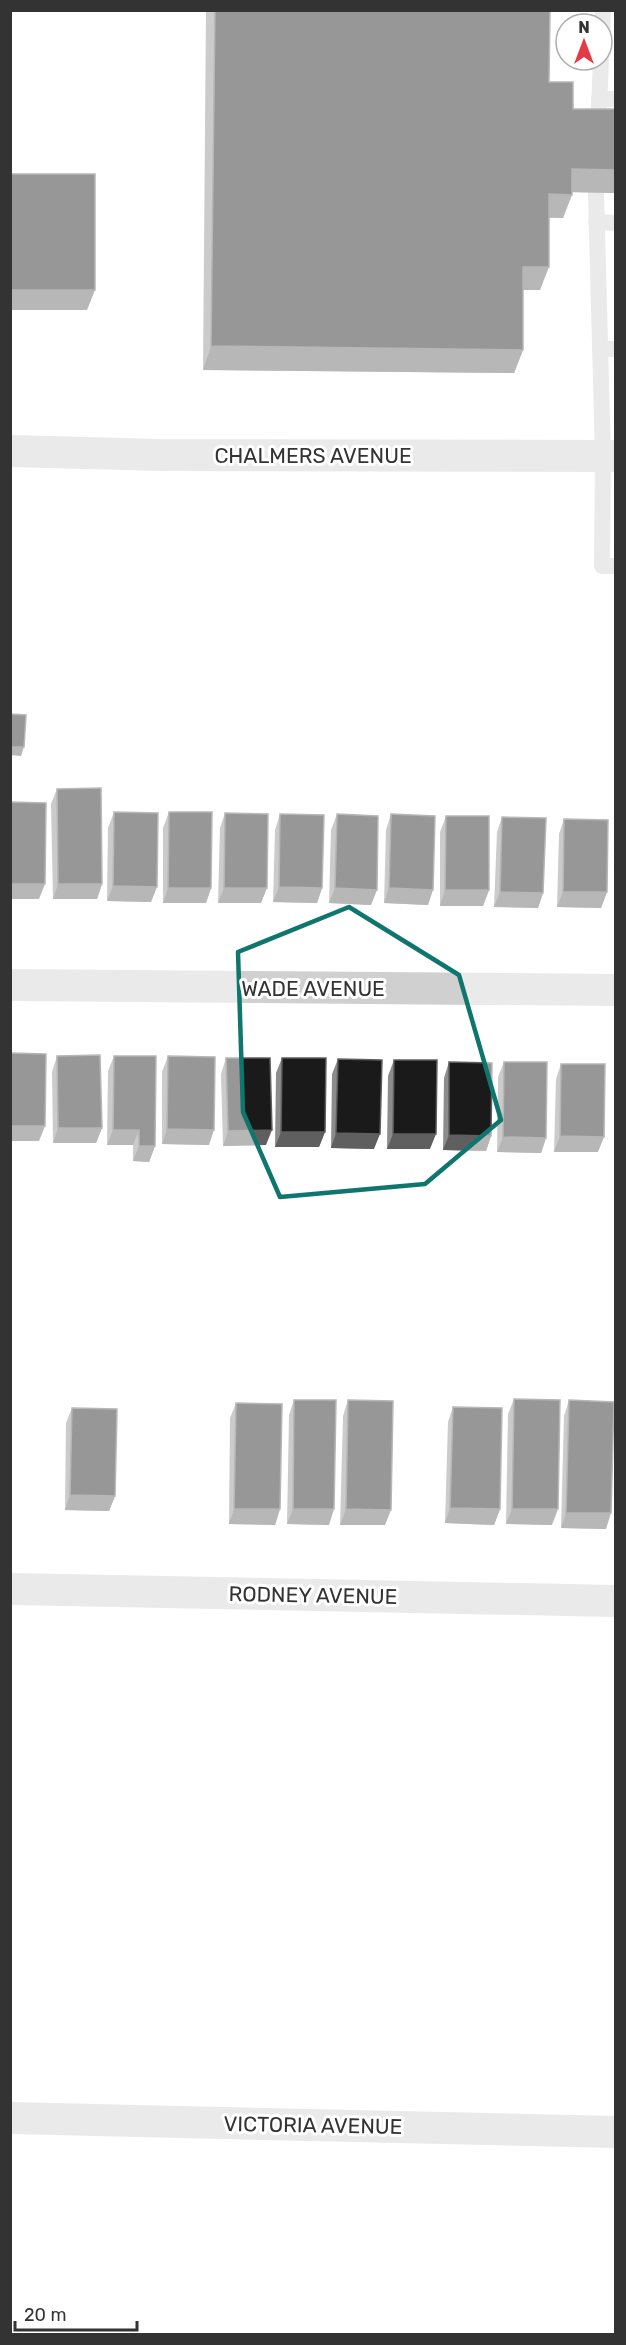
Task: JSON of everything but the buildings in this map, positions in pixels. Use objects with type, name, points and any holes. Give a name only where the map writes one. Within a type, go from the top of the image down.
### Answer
[{"type":"street","name":"CHALMERS AVENUE","points":[[10,452],[609,456]]},
{"type":"street","name":"WADE AVENUE","points":[[10,985],[615,990]]},
{"type":"street","name":"RODNEY AVENUE","points":[[10,1589],[615,1601]]},
{"type":"street","name":"VICTORIA AVENUE","points":[[10,2118],[615,2132]]},
{"type":"lane","points":[[598,132],[607,99],[603,72]]},
{"type":"lane","points":[[596,193],[596,222],[608,349],[609,456],[602,566],[615,566]]},
{"type":"lane","points":[[596,222],[615,223]]},
{"type":"highlighted area","points":[[349,907],[459,975],[501,1120],[425,1184],[280,1197],[243,1112],[238,952]]}]
